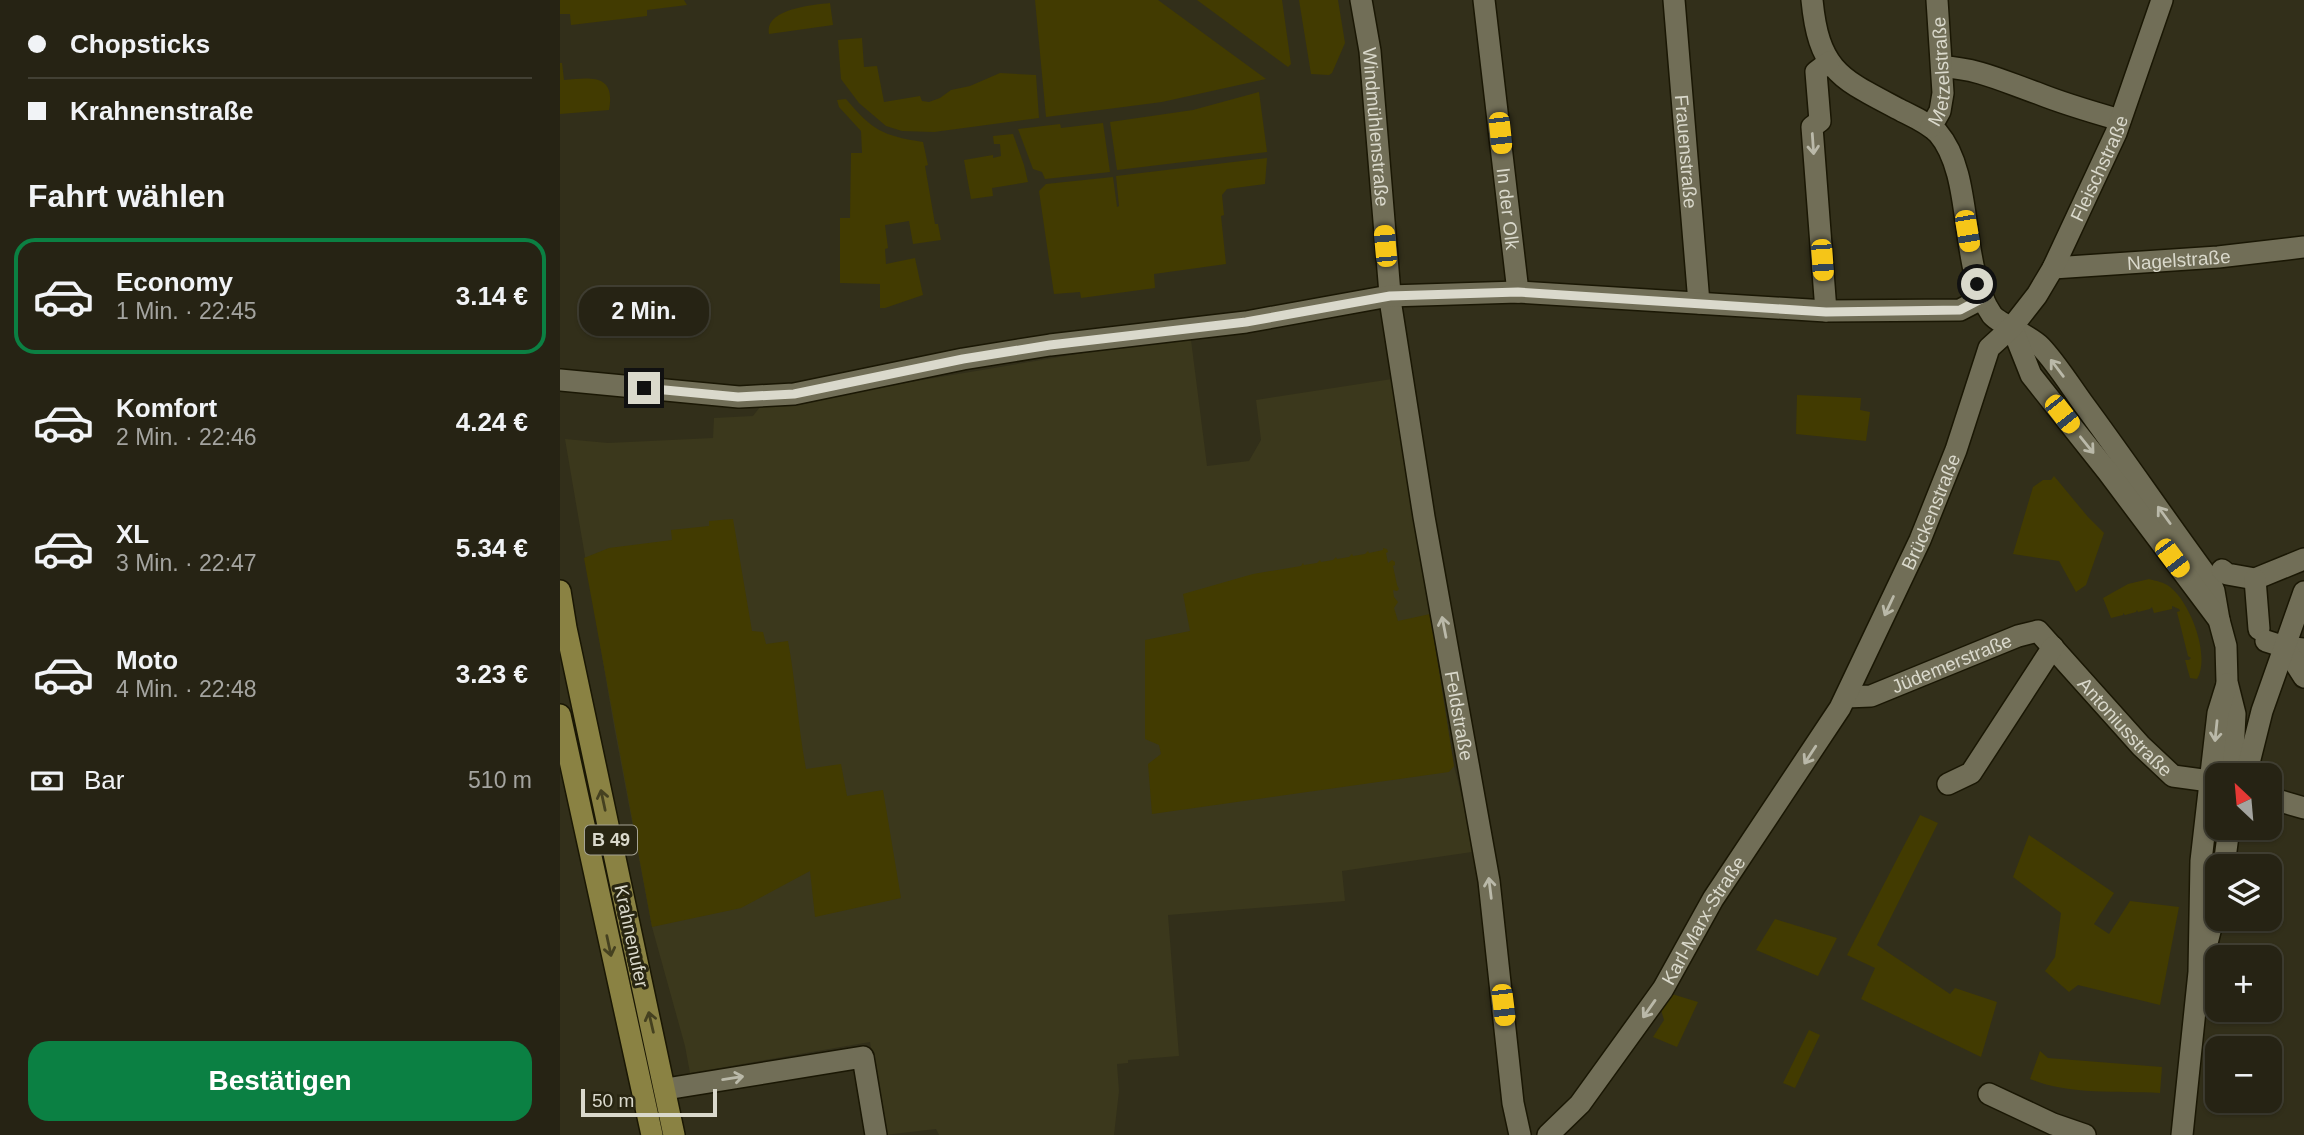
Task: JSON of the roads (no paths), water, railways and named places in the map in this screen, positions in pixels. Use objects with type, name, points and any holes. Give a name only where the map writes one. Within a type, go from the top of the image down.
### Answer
[{"type":"main road","name":"Krahnenufer","points":[[560,591],[673,1126]]},
{"type":"main road","name":"Krahnenufer","points":[[560,715],[651,1128]]},
{"type":"main road","points":[[633,1050],[651,1082],[666,1088]]},
{"type":"street","name":"Windmühlenstraße","points":[[1361,0],[1370,51],[1390,296]]},
{"type":"street","name":"In der Olk","points":[[1484,0],[1518,292]]},
{"type":"street","name":"Frauenstraße","points":[[1674,0],[1699,303]]},
{"type":"street","points":[[1812,0],[1819,40],[1829,62],[1843,79],[1931,127]]},
{"type":"street","name":"Metzelstraße","points":[[1937,0],[1943,67],[1942,103],[1931,127],[1945,143],[1953,164],[1977,284],[1994,317],[2012,327]]},
{"type":"street","name":"Fleischstraße","points":[[2012,327],[2053,268],[2116,133],[2162,0]]},
{"type":"street","points":[[1826,312],[1812,127],[1820,121],[1816,72],[1829,62]]},
{"type":"street","points":[[1943,67],[1987,73],[2039,94],[2120,120]]},
{"type":"street","name":"Nagelstraße","points":[[2053,268],[2218,257],[2304,247]]},
{"type":"street","points":[[560,380],[738,397],[794,394],[975,356],[1246,322],[1390,296],[1518,292],[1826,312],[1960,310],[1983,298]]},
{"type":"street","name":"Feldstraße","points":[[1390,296],[1424,517],[1489,881],[1513,1103],[1520,1135]]},
{"type":"street","points":[[2012,327],[2031,375],[2108,472],[2218,620],[2226,646],[2227,682],[2235,714],[2233,763]]},
{"type":"street","name":"Brückenstraße","points":[[1846,697],[1929,518],[1956,450],[1989,348],[2012,327]]},
{"type":"street","points":[[2222,570],[2227,574],[2255,579],[2304,559]]},
{"type":"street","points":[[2249,763],[2274,676],[2273,642],[2255,579]]},
{"type":"street","points":[[2274,676],[2273,642],[2304,592]]},
{"type":"street","name":"Jüdemerstraße","points":[[1846,697],[1871,696],[2018,636],[2038,631],[2053,647]]},
{"type":"street","points":[[2273,642],[2304,677]]},
{"type":"street","points":[[1948,784],[1971,773],[2053,647]]},
{"type":"street","name":"Antoniusstraße","points":[[2053,647],[2141,746],[2173,776],[2205,781]]},
{"type":"street","points":[[2215,763],[2218,713],[2227,682]]},
{"type":"street","name":"Karl-Marx-Straße","points":[[1548,1135],[1580,1104],[1662,989],[1713,900],[1808,759],[1846,697]]},
{"type":"street","points":[[2282,802],[2304,808]]},
{"type":"street","points":[[2182,1135],[2199,972],[2201,861],[2205,837]]},
{"type":"street","points":[[2199,972],[2210,931]]},
{"type":"street","points":[[666,1088],[863,1057],[876,1135]]},
{"type":"street","points":[[1989,1094],[2053,1124],[2085,1135]]}]
